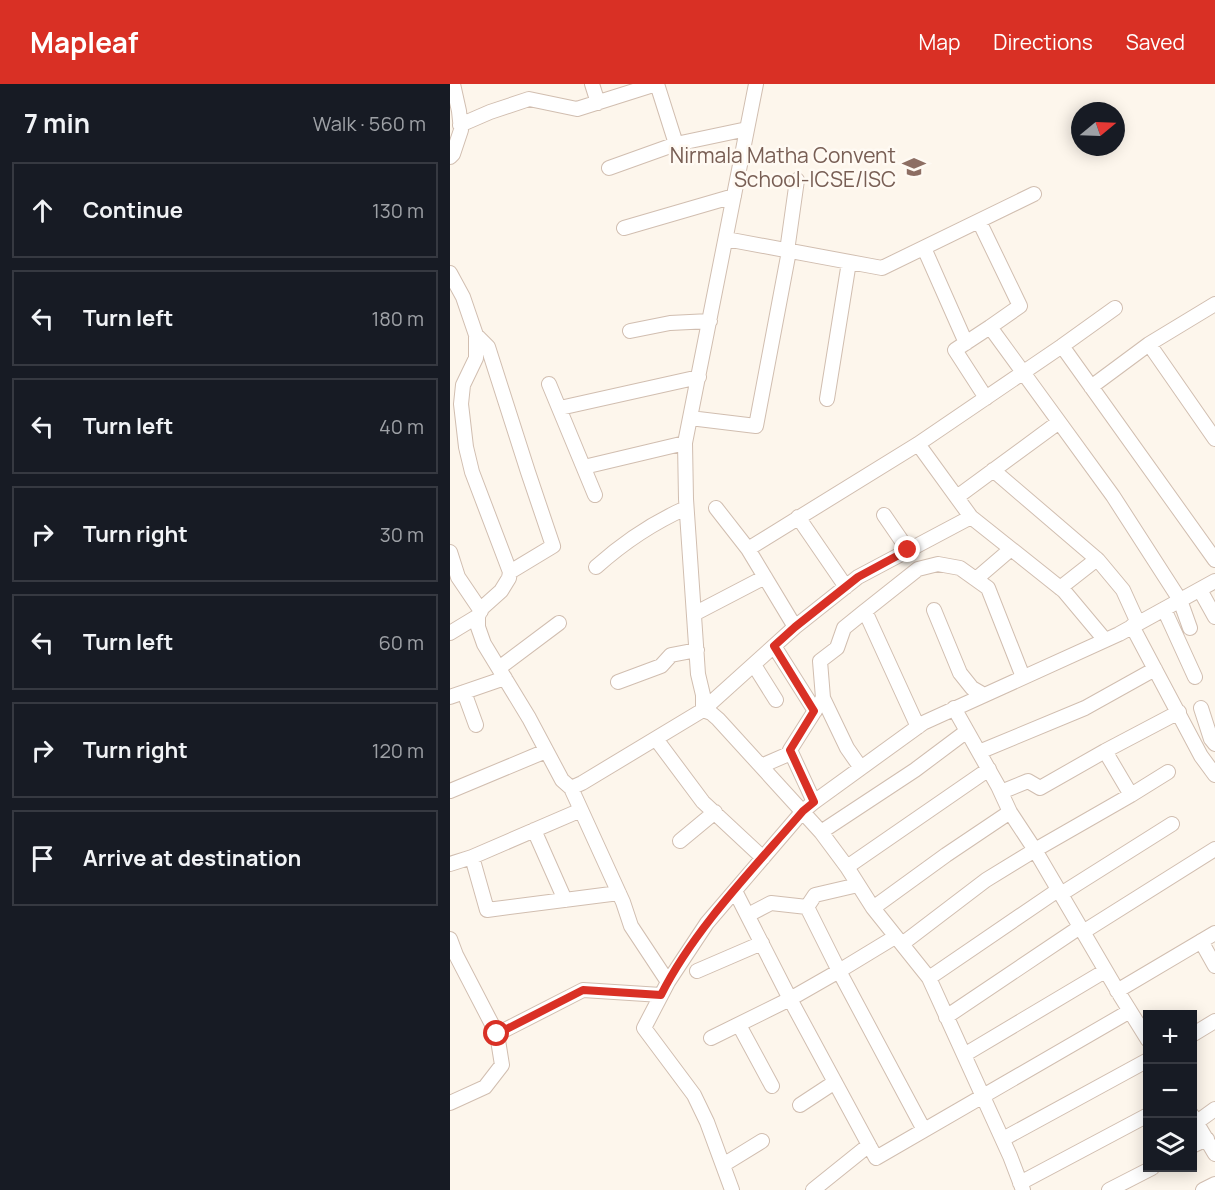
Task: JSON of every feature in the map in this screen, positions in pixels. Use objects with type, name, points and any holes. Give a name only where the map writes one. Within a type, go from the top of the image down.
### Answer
[{"type":"street","points":[[450,157],[461,130],[453,84]]},
{"type":"street","points":[[592,84],[598,103]]},
{"type":"street","points":[[460,125],[530,99],[577,109],[656,84],[676,144]]},
{"type":"street","points":[[704,710],[698,674],[686,508],[686,443],[756,84]]},
{"type":"street","points":[[609,168],[676,144],[747,129]]},
{"type":"street","points":[[690,418],[756,426],[788,251],[796,180]]},
{"type":"street","points":[[726,239],[882,268],[1034,194]]},
{"type":"street","points":[[624,228],[734,196]]},
{"type":"street","points":[[979,221],[1020,306],[955,350],[986,398]]},
{"type":"street","points":[[924,248],[966,343]]},
{"type":"street","points":[[826,399],[849,262]]},
{"type":"street","points":[[450,273],[463,297],[476,335],[476,358],[463,385],[457,422],[472,472],[510,572],[501,591],[479,613],[450,633]]},
{"type":"street","points":[[748,549],[918,444],[1115,308]]},
{"type":"street","points":[[1091,387],[1149,344],[1213,309]]},
{"type":"street","points":[[630,331],[670,323],[710,321]]},
{"type":"street","points":[[990,327],[1113,496],[1180,600],[1190,628]]},
{"type":"street","points":[[476,335],[489,346],[553,546],[510,572]]},
{"type":"street","points":[[1149,344],[1215,439]]},
{"type":"street","points":[[1062,346],[1215,561]]},
{"type":"street","points":[[560,408],[699,376]]},
{"type":"street","points":[[549,384],[595,495]]},
{"type":"street","points":[[957,497],[1059,422]]},
{"type":"street","points":[[584,467],[686,443]]},
{"type":"street","points":[[918,444],[971,517],[1060,588],[1105,640]]},
{"type":"street","points":[[993,470],[1097,559],[1123,590],[1135,625],[1155,669],[1201,756],[1215,775]]},
{"type":"street","points":[[596,567],[615,549],[659,520],[686,508]]},
{"type":"street","points":[[716,508],[748,549],[795,627]]},
{"type":"street","points":[[884,515],[908,550]]},
{"type":"street","points":[[798,517],[846,587]]},
{"type":"street","points":[[571,788],[704,710],[795,627],[858,577],[971,517]]},
{"type":"street","points":[[976,579],[1011,549]]},
{"type":"street","points":[[450,552],[458,577],[479,613],[478,627],[484,644],[561,780],[571,788],[619,893],[631,926],[668,982]]},
{"type":"street","points":[[1060,588],[1097,559]]},
{"type":"street","points":[[861,768],[847,748],[823,698],[820,661],[837,648],[844,628],[918,568],[938,564],[960,568],[988,588],[1023,677]]},
{"type":"street","points":[[694,614],[765,577]]},
{"type":"street","points":[[732,1190],[707,1122],[694,1095],[644,1028],[668,982],[707,923],[803,811],[918,726],[1105,640],[1215,581]]},
{"type":"street","points":[[1200,590],[1215,617]]},
{"type":"street","points":[[934,609],[960,673],[972,688],[984,695]]},
{"type":"street","points":[[1164,609],[1195,677]]},
{"type":"street","points":[[865,611],[918,726]]},
{"type":"street","points":[[450,697],[502,673],[559,623]]},
{"type":"street","points":[[774,646],[814,711]]},
{"type":"street","points":[[618,682],[661,666],[671,655],[697,650]]},
{"type":"street","points":[[754,665],[776,700]]},
{"type":"street","points":[[979,752],[1085,708],[1155,669]]},
{"type":"street","points":[[464,692],[476,725]]},
{"type":"street","points":[[814,802],[790,750],[823,698]]},
{"type":"street","points":[[954,708],[1010,812],[1143,1032]]},
{"type":"street","points":[[1201,708],[1211,739],[1215,744]]},
{"type":"street","points":[[704,710],[718,718],[821,832],[873,908],[929,978],[1022,1186],[1143,1118]]},
{"type":"street","points":[[1001,792],[1028,782],[1040,788],[1179,712]]},
{"type":"street","points":[[821,832],[915,770],[967,730]]},
{"type":"street","points":[[656,739],[703,802],[763,858]]},
{"type":"street","points":[[450,791],[546,751]]},
{"type":"street","points":[[1105,751],[1131,795]]},
{"type":"street","points":[[761,766],[791,753]]},
{"type":"street","points":[[847,867],[989,770]]},
{"type":"street","points":[[711,1038],[898,941],[986,880],[1168,772]]},
{"type":"street","points":[[450,864],[472,857],[581,810]]},
{"type":"street","points":[[873,908],[1010,812]]},
{"type":"street","points":[[680,841],[715,813]]},
{"type":"street","points":[[929,978],[1060,892],[1172,824]]},
{"type":"street","points":[[534,830],[565,900]]},
{"type":"street","points":[[946,1017],[1215,849]]},
{"type":"street","points":[[472,857],[487,910],[619,893]]},
{"type":"street","points":[[807,907],[815,895],[858,885]]},
{"type":"street","points":[[735,891],[876,1158],[1130,1011]]},
{"type":"street","points":[[748,915],[771,903],[807,907]]},
{"type":"street","points":[[807,907],[924,1130]]},
{"type":"street","points":[[1118,991],[1215,933]]},
{"type":"street","points":[[450,939],[453,955],[497,1034],[502,1065],[485,1087],[450,1103]]},
{"type":"street","points":[[1201,941],[1215,966]]},
{"type":"street","points":[[697,971],[762,943]]},
{"type":"street","points":[[964,1055],[1106,971]]},
{"type":"street","points":[[497,1034],[583,990],[661,995]]},
{"type":"street","points":[[1197,1032],[1215,1022]]},
{"type":"street","points":[[739,1024],[772,1086]]},
{"type":"street","points":[[1003,1140],[1143,1063]]},
{"type":"street","points":[[800,1105],[835,1082]]},
{"type":"street","points":[[1197,1117],[1215,1109]]},
{"type":"street","points":[[1197,1122],[1215,1154]]},
{"type":"street","points":[[1197,1144],[1207,1139]]},
{"type":"street","points":[[723,1165],[762,1141]]},
{"type":"street","points":[[813,1190],[869,1145]]},
{"type":"street","points":[[1109,1190],[1143,1172]]},
{"type":"street","points":[[1203,1190],[1215,1184]]},
{"type":"place","name":"Nirmala Matha Convent School-ICSE/ISC","points":[[914,167]]},
{"type":"route","points":[[497,1034],[583,990],[661,995],[707,923],[803,811],[814,802],[790,750],[814,711],[774,646],[858,577],[908,550]]}]
